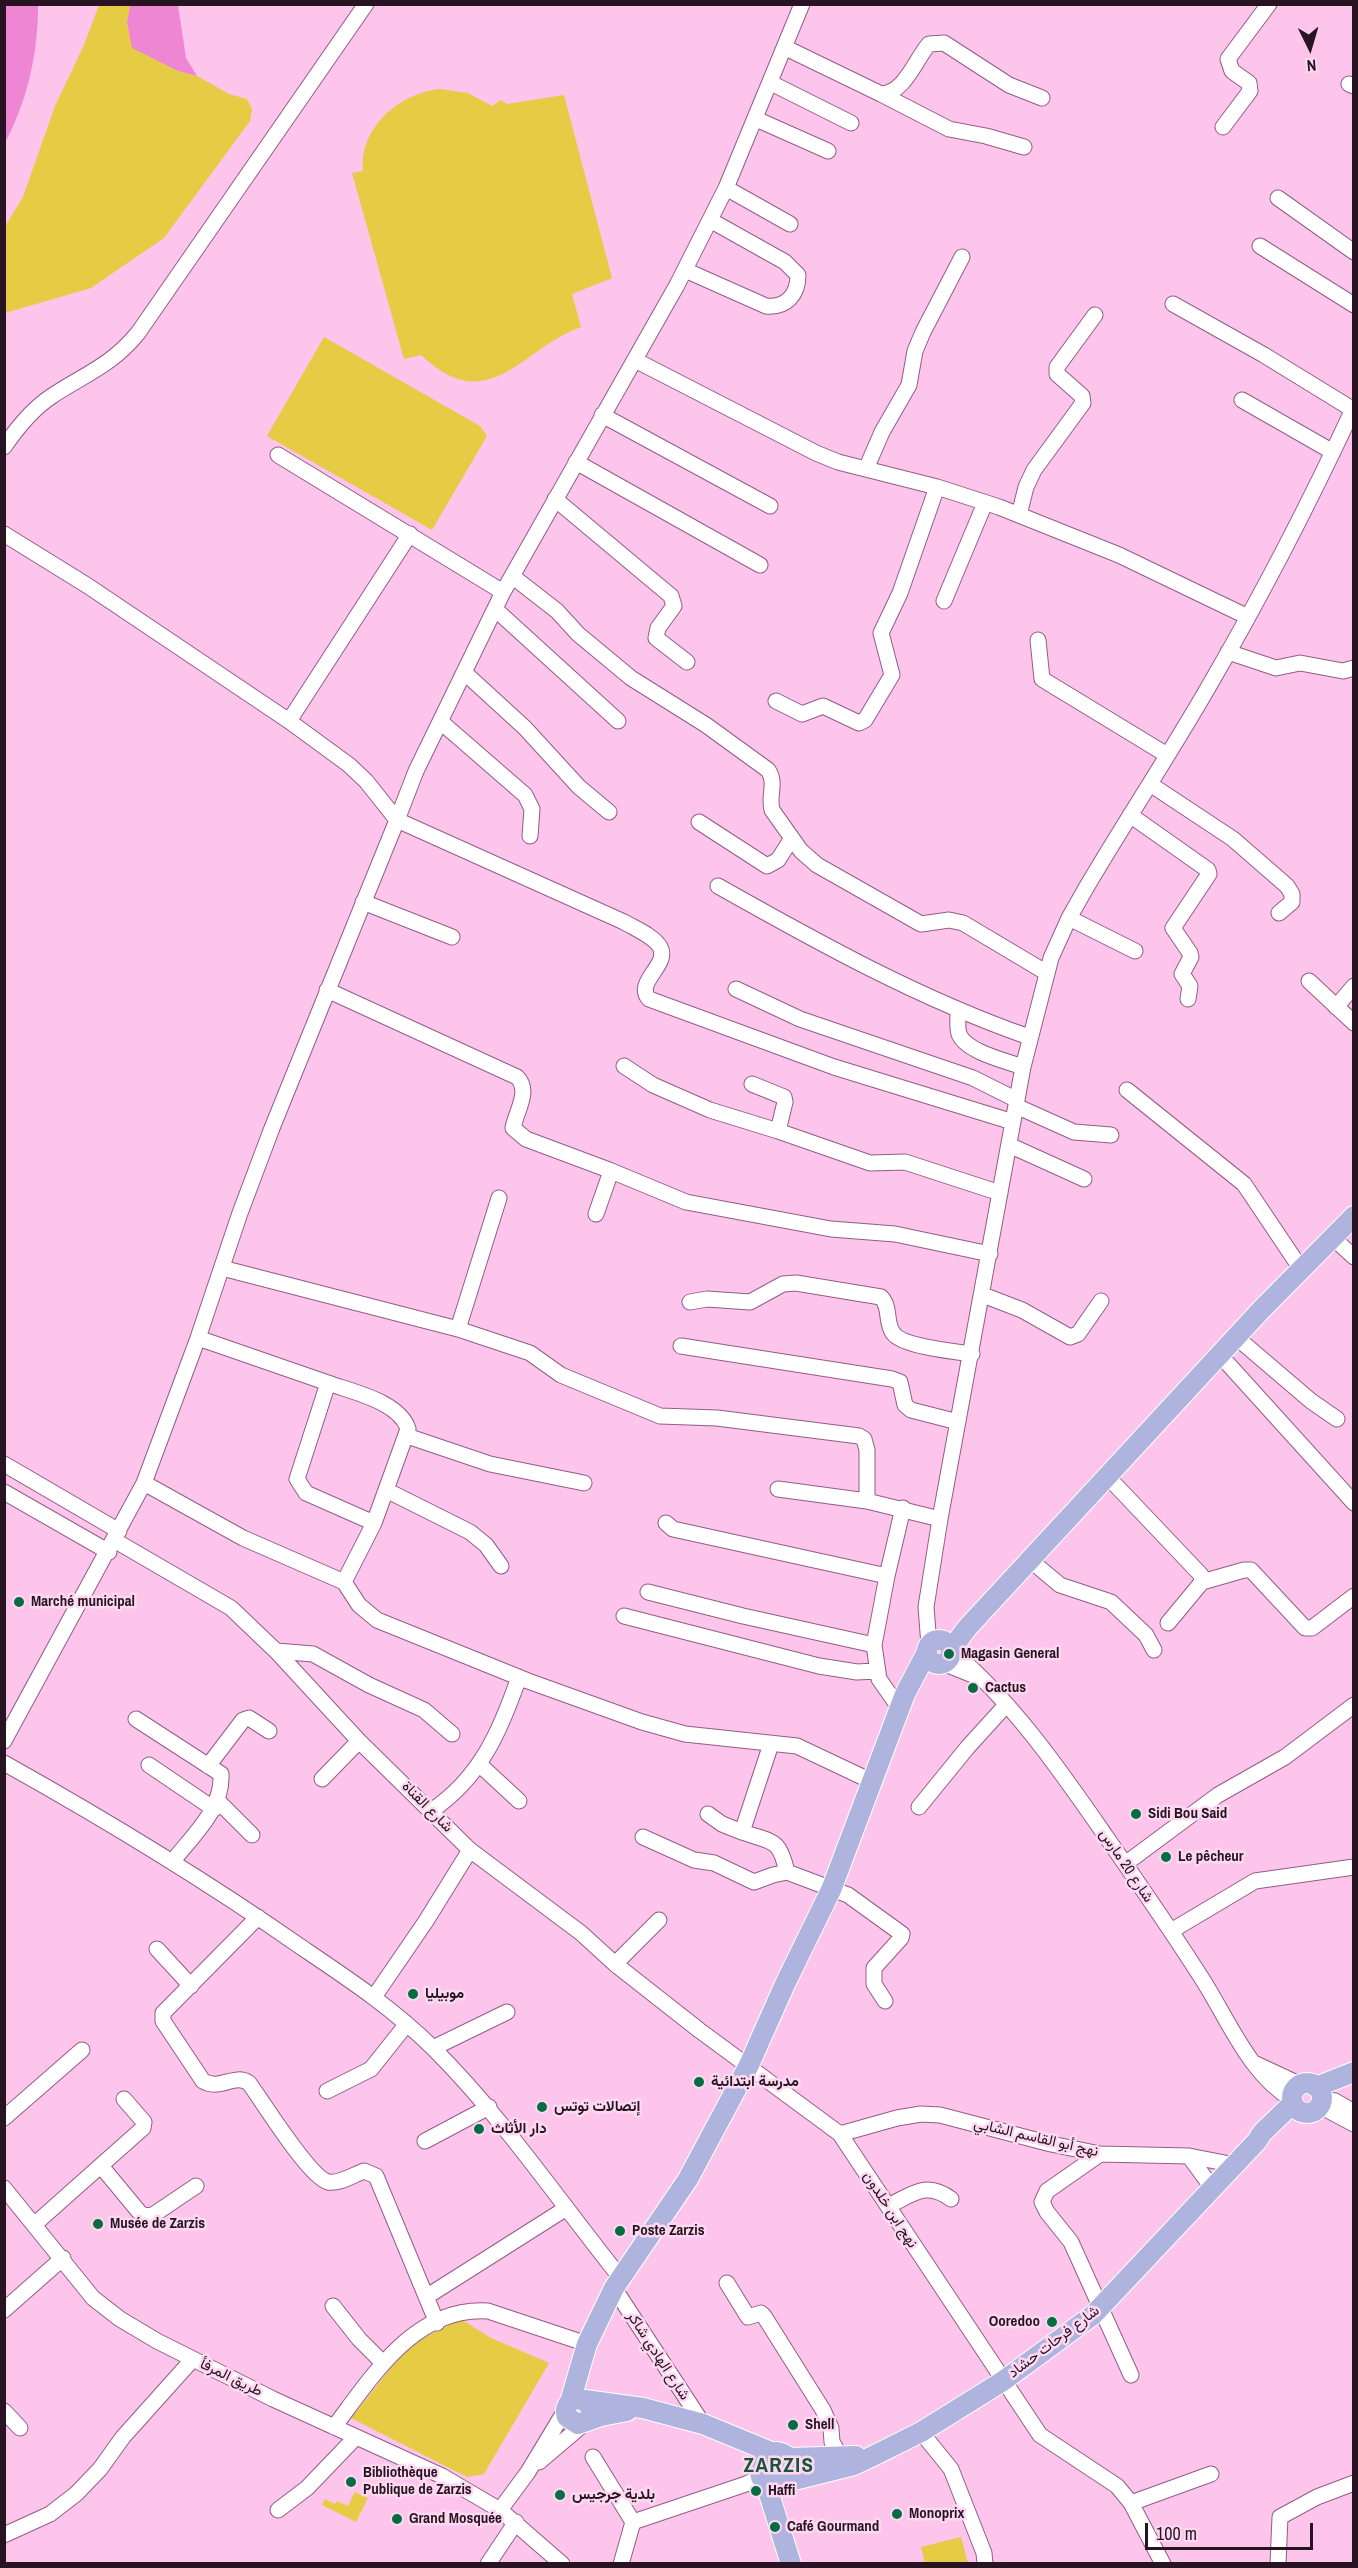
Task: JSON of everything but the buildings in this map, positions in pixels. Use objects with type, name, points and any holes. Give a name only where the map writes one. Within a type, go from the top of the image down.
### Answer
[{"type":"main road","points":[[575,2402],[579,2366],[617,2282],[688,2179],[749,2065],[831,1890],[908,1687],[940,1652],[967,1628],[1236,1337],[1353,1216]]},
{"type":"main road","points":[[1308,2098],[1353,2072]]},
{"type":"main road","points":[[1308,2098],[1353,2083]]},
{"type":"main road","name":"شارع فرحات حشاد","points":[[787,2482],[854,2465],[921,2432],[1003,2381],[1093,2315],[1213,2189],[1262,2133],[1308,2098]]},
{"type":"main road","points":[[575,2402],[643,2408],[709,2427],[780,2455],[793,2470],[787,2482],[782,2533]]},
{"type":"main road","points":[[575,2402],[592,2411],[587,2421]]},
{"type":"main road","points":[[587,2421],[643,2408]]},
{"type":"main road","points":[[709,2427],[774,2486],[787,2482]]},
{"type":"main road","points":[[780,2455],[760,2462],[762,2476],[791,2564]]},
{"type":"main road","name":"شارع فرحات حشاد","points":[[780,2455],[873,2456]]},
{"type":"street","points":[[4,447],[32,412],[52,396],[107,363],[126,348],[366,4]]},
{"type":"street","points":[[4,1742],[144,1483],[264,1150],[416,771],[503,592],[685,270],[726,188],[786,48],[802,4]]},
{"type":"street","points":[[1223,127],[1250,92],[1249,83],[1232,71],[1228,59],[1269,4]]},
{"type":"street","points":[[881,94],[890,94],[897,89],[928,44],[937,41],[944,43],[1009,85],[1042,98]]},
{"type":"street","points":[[786,48],[949,129],[986,136],[1024,147]]},
{"type":"street","points":[[771,83],[850,123]]},
{"type":"street","points":[[756,118],[828,151]]},
{"type":"street","points":[[726,188],[790,224]]},
{"type":"street","points":[[1278,198],[1353,252]]},
{"type":"street","points":[[685,270],[766,306],[777,307],[786,303],[798,284],[798,275],[794,269],[710,220]]},
{"type":"street","points":[[1260,246],[1353,305]]},
{"type":"street","points":[[866,469],[882,432],[909,385],[912,360],[923,332],[962,257]]},
{"type":"street","points":[[940,1652],[926,1607],[1016,1103],[1029,1037],[1047,973],[1069,918],[1248,617],[1333,452],[1353,408],[1173,304]]},
{"type":"street","points":[[1018,515],[1026,487],[1034,470],[1083,403],[1082,396],[1057,374],[1057,367],[1095,315]]},
{"type":"street","points":[[635,360],[816,453],[866,469],[937,487],[1018,515],[1119,555],[1248,617]]},
{"type":"street","points":[[1242,400],[1333,452]]},
{"type":"street","points":[[602,415],[770,506]]},
{"type":"street","points":[[278,455],[503,592]]},
{"type":"street","points":[[576,462],[760,565]]},
{"type":"street","points":[[776,701],[802,714],[823,706],[859,723],[865,720],[892,675],[881,633],[900,593],[937,487]]},
{"type":"street","points":[[555,499],[671,596],[674,606],[658,628],[656,638],[687,662]]},
{"type":"street","points":[[944,601],[985,503]]},
{"type":"street","points":[[4,534],[88,586],[289,721],[349,765],[366,781],[396,820],[614,917],[654,940],[660,946],[661,957],[646,985],[645,992],[649,999],[834,1067],[1013,1122]]},
{"type":"street","points":[[289,721],[410,534]]},
{"type":"street","points":[[512,576],[557,611],[578,634],[631,678],[706,725],[768,770],[774,783],[770,802],[772,810],[801,851],[817,865],[921,924],[949,920],[963,923],[1047,973]]},
{"type":"street","points":[[495,609],[618,721]]},
{"type":"street","points":[[1038,640],[1042,680],[1167,755]]},
{"type":"street","points":[[1228,652],[1276,668],[1300,663],[1343,671],[1353,668]]},
{"type":"street","points":[[465,673],[525,729],[579,787],[609,812]]},
{"type":"street","points":[[441,722],[525,795],[532,809],[530,836]]},
{"type":"street","points":[[1150,784],[1233,838],[1287,886],[1292,894],[1292,902],[1279,913]]},
{"type":"street","points":[[1130,815],[1208,870],[1209,874],[1173,928],[1191,957],[1182,974],[1190,986],[1188,999]]},
{"type":"street","points":[[699,822],[767,866],[778,860],[792,838]]},
{"type":"street","points":[[718,886],[801,933],[958,1010],[1029,1037]]},
{"type":"street","points":[[363,902],[452,937]]},
{"type":"street","points":[[1069,918],[1135,951]]},
{"type":"street","points":[[1309,981],[1353,1023]]},
{"type":"street","points":[[1336,1007],[1353,986]]},
{"type":"street","points":[[736,989],[810,1022],[973,1077],[1016,1103],[1074,1132],[1111,1135]]},
{"type":"street","points":[[327,990],[517,1077],[524,1091],[513,1128],[526,1139],[686,1202],[831,1229],[895,1234],[990,1254]]},
{"type":"street","points":[[958,1010],[958,1031],[966,1043],[977,1050],[1023,1067]]},
{"type":"street","points":[[624,1066],[653,1085],[688,1101],[870,1163],[905,1162],[1000,1193]]},
{"type":"street","points":[[752,1084],[784,1097],[785,1102],[778,1131]]},
{"type":"street","points":[[1127,1090],[1244,1184],[1300,1269]]},
{"type":"street","points":[[1009,1145],[1084,1179]]},
{"type":"street","points":[[596,1214],[609,1170]]},
{"type":"street","points":[[458,1329],[499,1198]]},
{"type":"street","points":[[1332,1237],[1353,1257]]},
{"type":"street","points":[[222,1268],[458,1329],[530,1353],[561,1374],[660,1416],[717,1418],[859,1436],[864,1439],[867,1450],[867,1501]]},
{"type":"street","points":[[690,1302],[706,1299],[750,1302],[783,1284],[831,1288],[881,1297],[886,1305],[891,1331],[897,1338],[972,1354]]},
{"type":"street","points":[[983,1295],[1022,1310],[1070,1336],[1078,1334],[1101,1300]]},
{"type":"street","points":[[1236,1337],[1311,1401],[1337,1419]]},
{"type":"street","points":[[198,1338],[394,1408],[406,1420],[407,1436],[374,1522],[344,1582]]},
{"type":"street","points":[[681,1346],[892,1379],[900,1382],[905,1405],[911,1410],[958,1422]]},
{"type":"street","points":[[1220,1355],[1353,1503]]},
{"type":"street","points":[[328,1383],[297,1479],[306,1492],[374,1522]]},
{"type":"street","points":[[407,1436],[490,1464],[584,1483]]},
{"type":"street","points":[[4,1464],[114,1541]]},
{"type":"street","points":[[1107,1476],[1201,1575],[1202,1582]]},
{"type":"street","points":[[144,1483],[243,1538],[344,1582],[359,1605],[377,1620],[519,1677],[642,1722],[685,1734],[798,1746],[872,1781]]},
{"type":"street","points":[[778,1489],[867,1501],[903,1508],[940,1519]]},
{"type":"street","points":[[386,1490],[470,1532],[486,1545],[501,1566]]},
{"type":"street","points":[[4,1492],[114,1541]]},
{"type":"street","points":[[901,1707],[884,1689],[876,1671],[873,1645],[903,1508]]},
{"type":"street","points":[[666,1523],[673,1529],[887,1576]]},
{"type":"street","name":"شارع القناة","points":[[114,1541],[219,1599],[244,1619],[276,1650],[359,1741],[470,1850],[581,1933],[615,1964],[728,2052],[749,2065]]},
{"type":"street","points":[[1030,1560],[1060,1585],[1111,1602],[1146,1635],[1154,1650]]},
{"type":"street","points":[[1168,1623],[1202,1582],[1244,1570],[1251,1570],[1305,1628],[1312,1628],[1353,1596]]},
{"type":"street","points":[[648,1592],[873,1645]]},
{"type":"street","points":[[624,1616],[819,1666],[857,1672],[876,1671]]},
{"type":"street","points":[[276,1650],[312,1654],[369,1685],[424,1710],[452,1734]]},
{"type":"street","name":"شارع 20 مارس","points":[[940,1652],[984,1681],[1076,1793],[1170,1931],[1253,2062],[1272,2086],[1308,2098]]},
{"type":"street","points":[[431,1811],[451,1798],[469,1780],[505,1717],[519,1677]]},
{"type":"street","points":[[1125,1864],[1198,1808],[1279,1762],[1353,1705]]},
{"type":"street","points":[[919,1807],[967,1748],[1006,1706]]},
{"type":"street","points":[[208,1766],[243,1720],[249,1718],[269,1731]]},
{"type":"street","points":[[136,1719],[221,1774],[222,1786],[216,1805],[173,1861]]},
{"type":"street","points":[[322,1779],[359,1741]]},
{"type":"street","points":[[742,1832],[771,1744]]},
{"type":"street","name":"شارع الهادي شاكر","points":[[4,1763],[173,1861],[258,1917],[374,1997],[433,2048],[489,2107],[565,2209],[617,2282],[709,2427]]},
{"type":"street","points":[[479,1764],[519,1801]]},
{"type":"street","points":[[149,1765],[216,1805],[252,1835]]},
{"type":"street","points":[[708,1814],[722,1824],[776,1843],[782,1851],[787,1872]]},
{"type":"street","points":[[643,1837],[694,1860],[714,1863],[754,1882],[787,1872],[848,1895],[902,1934],[874,1968],[874,1984],[885,2001]]},
{"type":"street","points":[[374,1997],[426,1921],[470,1850]]},
{"type":"street","points":[[1170,1931],[1255,1881],[1353,1868]]},
{"type":"street","points":[[258,1917],[168,2007],[162,2017],[168,2032],[198,2074],[208,2084],[222,2084],[239,2079],[249,2083],[301,2157],[314,2173],[324,2180],[337,2182],[364,2171],[376,2176],[437,2323]]},
{"type":"street","points":[[615,1964],[658,1920]]},
{"type":"street","points":[[157,1949],[191,1986]]},
{"type":"street","points":[[433,2048],[507,2012]]},
{"type":"street","points":[[327,2091],[371,2069],[406,2025]]},
{"type":"street","points":[[4,2118],[82,2050]]},
{"type":"street","name":"نهج ابن خلدون","points":[[749,2065],[840,2134],[1040,2435],[1104,2475],[1117,2486],[1131,2503],[1163,2564]]},
{"type":"street","points":[[1308,2098],[1335,2101],[1353,2112]]},
{"type":"street","points":[[1308,2098],[1353,2124]]},
{"type":"street","points":[[35,2224],[143,2128],[144,2122],[124,2099]]},
{"type":"street","points":[[425,2141],[489,2107]]},
{"type":"street","name":"نهج أبو القاسم الشابي","points":[[840,2134],[897,2118],[921,2114],[940,2115],[1051,2144],[1100,2154],[1189,2156],[1235,2165]]},
{"type":"street","points":[[1100,2154],[1047,2192],[1042,2202],[1047,2212],[1071,2242],[1131,2375]]},
{"type":"street","points":[[1189,2156],[1213,2189]]},
{"type":"street","points":[[101,2166],[145,2216],[153,2215],[196,2186]]},
{"type":"street","name":"طريق المرفأ","points":[[4,2188],[63,2258],[93,2298],[120,2319],[193,2359],[442,2476],[500,2510],[562,2564]]},
{"type":"street","points":[[888,2206],[926,2188],[939,2190],[951,2199]]},
{"type":"street","points":[[426,2297],[565,2209]]},
{"type":"street","points":[[4,2310],[63,2258]]},
{"type":"street","points":[[727,2283],[748,2317],[760,2313],[764,2316],[824,2410],[831,2428],[832,2442],[840,2456]]},
{"type":"street","points":[[333,2306],[359,2339],[383,2363]]},
{"type":"street","points":[[334,2427],[383,2363],[404,2340],[437,2323],[477,2310],[488,2311],[587,2344]]},
{"type":"street","points":[[4,2535],[50,2514],[76,2494],[100,2469],[123,2437],[193,2359]]},
{"type":"street","points":[[500,2510],[575,2402]]},
{"type":"street","points":[[4,2411],[20,2428]]},
{"type":"street","points":[[528,2472],[587,2421]]},
{"type":"street","points":[[921,2432],[951,2469],[984,2553],[986,2564]]},
{"type":"street","points":[[278,2510],[307,2488],[356,2437]]},
{"type":"street","points":[[593,2457],[633,2522],[621,2564]]},
{"type":"street","points":[[1131,2503],[1211,2474]]},
{"type":"street","points":[[633,2522],[746,2484],[762,2476]]},
{"type":"street","points":[[1278,2564],[1280,2517],[1317,2497],[1353,2483]]},
{"type":"street","points":[[488,2564],[516,2522]]},
{"type":"shaded area","points":[[5,4],[38,5],[38,23],[34,58],[26,93],[5,143]]},
{"type":"shaded area","points":[[99,5],[130,5],[127,22],[133,48],[178,71],[197,76],[229,94],[247,99],[252,109],[250,121],[164,238],[91,288],[5,313],[4,228],[23,197],[55,106],[84,45]]},
{"type":"shaded area","points":[[130,5],[178,5],[186,58],[197,76],[178,71],[132,48],[127,22]]},
{"type":"shaded area","points":[[440,89],[468,93],[492,106],[501,100],[507,104],[564,95],[612,278],[572,294],[581,327],[559,337],[503,374],[485,380],[466,381],[445,373],[421,355],[404,359],[352,173],[363,171],[368,140],[385,115],[411,97]]},
{"type":"shaded area","points":[[324,337],[480,426],[487,436],[432,530],[267,436]]},
{"type":"shaded area","points":[[461,2319],[489,2337],[549,2363],[484,2474],[467,2477],[351,2418],[409,2345]]},
{"type":"shaded area","points":[[355,2492],[368,2498],[356,2522],[322,2505],[325,2499],[335,2504],[337,2501],[348,2506]]},
{"type":"shaded area","points":[[961,2537],[968,2563],[925,2563],[921,2547]]},
{"type":"place","name":"Marché municipal","points":[[19,1602]]},
{"type":"place","name":"Magasin General","points":[[949,1654]]},
{"type":"place","name":"Cactus","points":[[973,1688]]},
{"type":"place","name":"Sidi Bou Said","points":[[1136,1814]]},
{"type":"place","name":"Le pêcheur","points":[[1166,1857]]},
{"type":"place","name":"موبيليا","points":[[413,1994]]},
{"type":"place","name":"مدرسة ابتدائية","points":[[699,2082]]},
{"type":"place","name":"إتصالات توتس","points":[[542,2107]]},
{"type":"place","name":"دار الأثاث","points":[[479,2129]]},
{"type":"place","name":"Musée de Zarzis","points":[[98,2224]]},
{"type":"place","name":"Poste Zarzis","points":[[620,2231]]},
{"type":"place","name":"Ooredoo","points":[[1052,2322]]},
{"type":"place","name":"Shell","points":[[793,2425]]},
{"type":"place","name":"Bibliothèque Publique de Zarzis","points":[[351,2482]]},
{"type":"place","name":"Haffi","points":[[756,2491]]},
{"type":"place","name":"بلدية جرجيس","points":[[560,2495]]},
{"type":"place","name":"Monoprix","points":[[897,2514]]},
{"type":"place","name":"Grand Mosquée","points":[[397,2519]]},
{"type":"place","name":"Café Gourmand","points":[[775,2527]]},
{"type":"district","name":"ZARZIS","points":[[779,2466]]}]
